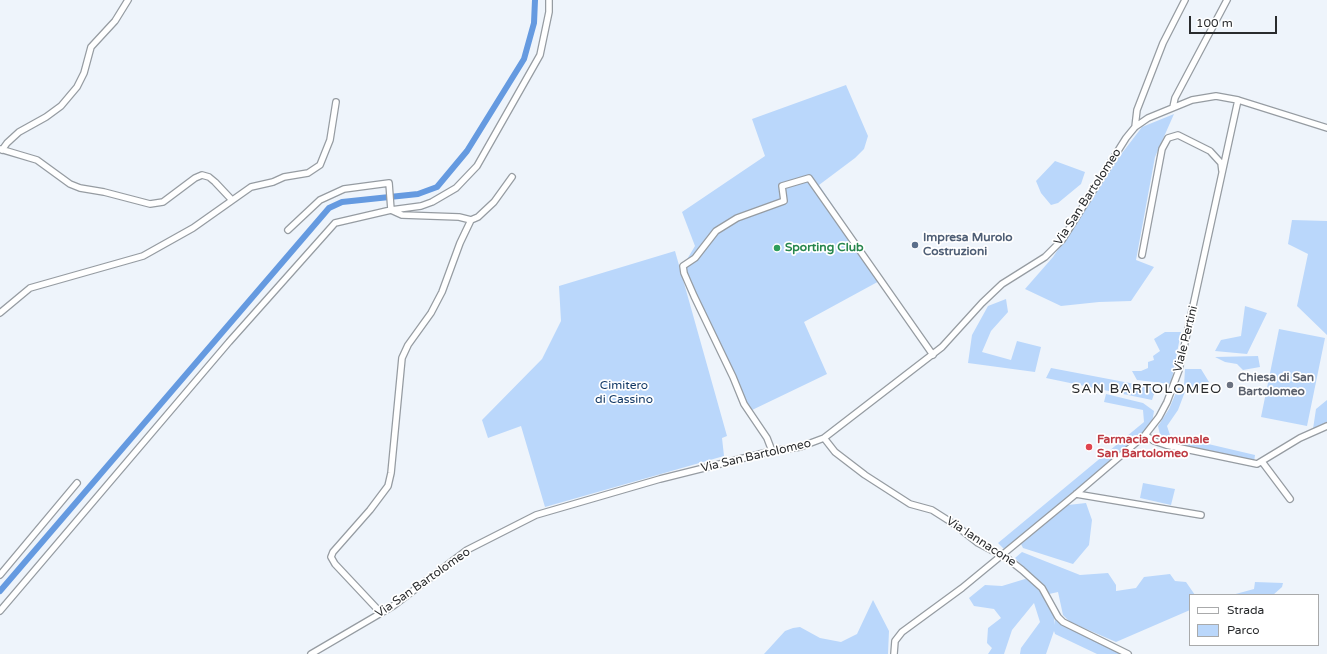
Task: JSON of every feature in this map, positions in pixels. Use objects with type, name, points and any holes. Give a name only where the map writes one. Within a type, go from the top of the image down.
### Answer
[{"type":"street","points":[[128,0],[115,21],[91,47],[84,73],[77,87],[61,106],[46,117],[19,132],[1,150],[37,160],[75,187],[104,192],[150,204],[163,202],[195,178],[202,175],[209,177],[231,199]]},
{"type":"street","points":[[0,611],[229,342],[336,223],[391,210],[421,206],[442,198],[456,188],[477,166],[540,55],[549,12],[549,0]]},
{"type":"street","points":[[1135,127],[1137,110],[1163,43],[1184,0]]},
{"type":"street","points":[[1173,108],[1175,98],[1227,0]]},
{"type":"street","points":[[1135,127],[1148,118],[1173,108],[1205,97],[1216,96],[1238,100],[1327,128]]},
{"type":"street","name":"Viale Pertini","points":[[894,654],[894,641],[899,634],[939,606],[1076,494],[1145,435],[1154,424],[1167,402],[1179,370],[1223,175],[1238,100]]},
{"type":"street","points":[[0,313],[30,288],[143,256],[193,228],[231,199],[250,187],[273,182],[284,177],[308,173],[320,165],[330,140],[336,102]]},
{"type":"street","name":"Via San Bartolomeo","points":[[312,654],[381,613],[467,550],[536,515],[660,479],[772,451],[800,447],[824,438],[933,355],[1002,284],[1045,257],[1062,240],[1126,138],[1135,127]]},
{"type":"street","points":[[1142,255],[1162,149],[1168,138],[1178,135],[1210,151],[1221,163],[1223,175]]},
{"type":"street","points":[[391,210],[402,215],[471,220],[478,217],[494,202],[512,177]]},
{"type":"street","points":[[772,451],[767,438],[744,404],[733,377],[694,296],[684,273],[683,266],[694,258],[716,231],[737,218],[784,201],[782,186],[809,178],[933,355]]},
{"type":"street","points":[[288,230],[320,200],[344,189],[389,183],[391,210]]},
{"type":"street","points":[[381,613],[335,564],[331,557],[333,552],[370,510],[388,486],[392,467],[402,358],[408,345],[431,313],[442,292],[460,243],[471,220]]},
{"type":"street","points":[[1145,435],[1154,441],[1166,445],[1257,464],[1263,463],[1300,438],[1327,426]]},
{"type":"street","name":"Via Iannacone","points":[[824,438],[835,452],[850,465],[910,504],[932,510],[954,524],[978,543],[1001,555],[1035,580],[1063,622],[1128,654]]},
{"type":"street","points":[[1263,463],[1290,499]]},
{"type":"street","points":[[0,575],[77,484]]},
{"type":"street","points":[[1076,494],[1201,515]]},
{"type":"green space","name":"Sporting Club","points":[[846,85],[868,136],[864,149],[855,158],[819,185],[883,279],[804,322],[827,374],[750,411],[683,266],[695,246],[682,212],[765,156],[752,119]]},
{"type":"green space","points":[[1174,114],[1155,157],[1136,260],[1154,267],[1131,301],[1099,302],[1061,306],[1025,289],[1053,257],[1116,161],[1142,127]]},
{"type":"green space","points":[[1055,161],[1085,172],[1081,184],[1058,203],[1051,205],[1041,193],[1036,181]]},
{"type":"green space","points":[[1292,220],[1327,221],[1327,335],[1297,306],[1308,254],[1288,244]]},
{"type":"green space","name":"Cimitero di Cassino","points":[[675,251],[727,436],[722,438],[724,456],[545,507],[521,426],[488,438],[482,420],[542,359],[561,321],[559,286]]},
{"type":"green space","points":[[1006,299],[1008,312],[991,331],[982,352],[1011,360],[1017,341],[1041,347],[1035,372],[968,363],[972,335],[988,306]]},
{"type":"green space","points":[[1245,306],[1267,313],[1247,354],[1215,351],[1221,340],[1241,336]]},
{"type":"green space","points":[[1279,329],[1325,338],[1307,426],[1261,417]]},
{"type":"green space","points":[[1165,332],[1181,332],[1171,384],[1137,380],[1132,371],[1141,371],[1148,368],[1148,362],[1154,360],[1153,356],[1160,351],[1154,339]]},
{"type":"green space","points":[[1258,356],[1260,367],[1243,370],[1237,364],[1225,362],[1215,357]]},
{"type":"green space","points":[[1051,368],[1156,388],[1152,400],[1046,378]]},
{"type":"green space","points":[[1185,369],[1201,369],[1209,382],[1208,391],[1203,392],[1184,385]]},
{"type":"green space","points":[[1178,388],[1186,389],[1178,410],[1167,426],[1170,435],[1255,455],[1254,462],[1165,442],[1161,439],[1158,426],[1169,409]]},
{"type":"green space","points":[[1106,394],[1143,403],[1154,411],[1152,423],[1140,436],[1005,550],[998,543],[1144,422],[1143,410],[1104,402]]},
{"type":"green space","points":[[1327,400],[1327,422],[1313,429],[1316,409]]},
{"type":"green space","points":[[1143,483],[1175,489],[1171,505],[1140,498]]},
{"type":"green space","points":[[1086,503],[1092,520],[1089,545],[1073,564],[1023,548],[1021,544],[1068,505]]},
{"type":"green space","points":[[1022,552],[1080,575],[1108,573],[1116,585],[1116,591],[1136,588],[1144,577],[1170,574],[1175,581],[1186,582],[1194,594],[1189,594],[1189,610],[1116,642],[1070,622],[1063,615],[1058,592],[1049,594],[1015,558]]},
{"type":"green space","points":[[1025,579],[1031,580],[1041,591],[1054,617],[1054,625],[1055,618],[1066,626],[1128,654],[1097,654],[1055,634],[1054,631],[1046,654],[1020,654],[1021,648],[1040,622],[1034,603],[1012,630],[1004,654],[988,654],[992,648],[987,643],[988,628],[1001,618],[994,609],[974,606],[969,598],[985,585],[1002,586]]},
{"type":"green space","points":[[1255,582],[1283,583],[1282,587],[1274,594],[1236,594],[1254,589]]},
{"type":"green space","points":[[873,600],[889,631],[888,654],[764,654],[785,631],[793,628],[800,627],[820,638],[841,642],[857,634]]},
{"type":"waterway","points":[[0,591],[329,208],[342,202],[418,194],[437,187],[467,151],[524,59],[534,23],[535,0]]},
{"type":"place","name":"Impresa Murolo Costruzioni","points":[[915,245]]},
{"type":"place","name":"Sporting Club","points":[[777,248]]},
{"type":"place","name":"Chiesa di San Bartolomeo","points":[[1230,385]]},
{"type":"place","name":"Farmacia Comunale San Bartolomeo","points":[[1089,447]]},
{"type":"district","name":"SAN BARTOLOMEO","points":[[1147,389]]}]
